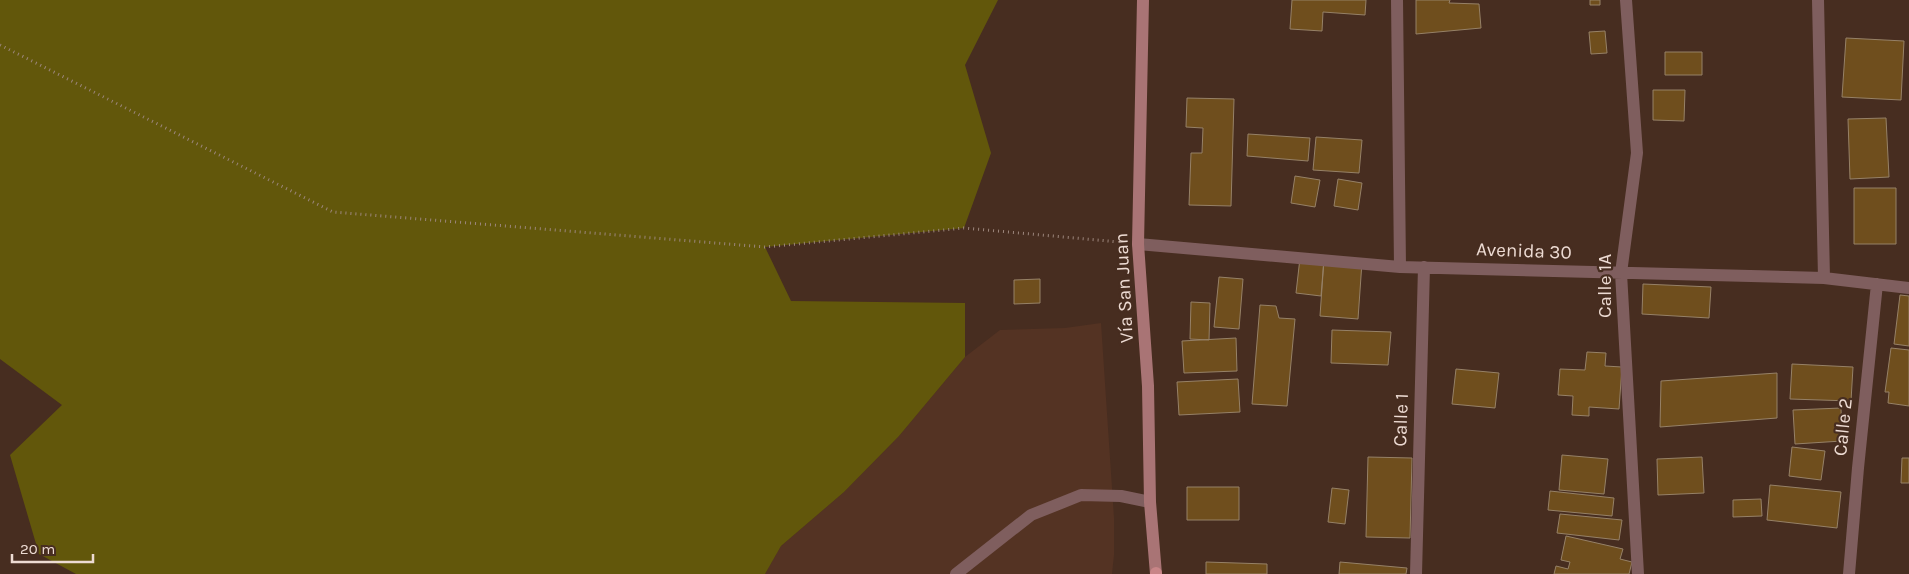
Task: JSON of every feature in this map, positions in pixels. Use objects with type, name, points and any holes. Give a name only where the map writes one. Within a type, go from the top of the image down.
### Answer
[{"type":"street","name":"Vía San Juan","points":[[1143,0],[1138,244],[1148,386],[1150,502],[1156,574]]},
{"type":"street","points":[[1396,0],[1400,267]]},
{"type":"street","name":"Calle 1A","points":[[1626,0],[1637,153],[1621,273],[1638,574]]},
{"type":"street","points":[[1818,0],[1824,278]]},
{"type":"street","name":"Avenida 30","points":[[1138,244],[1400,267],[1824,278],[1909,288]]},
{"type":"street","name":"Calle 1","points":[[1416,574],[1424,267]]},
{"type":"street","name":"Calle 2","points":[[1849,574],[1877,284]]},
{"type":"street","points":[[956,574],[1032,515],[1081,495],[1121,496],[1150,502]]},
{"type":"path","points":[[0,45],[333,212],[765,247],[964,228],[1138,244]]},
{"type":"shaded area","points":[[0,0],[998,0],[965,65],[991,153],[964,228],[765,247],[791,301],[965,303],[965,357],[899,436],[844,492],[781,546],[765,574],[76,574],[39,554],[10,455],[62,405],[0,359]]},
{"type":"shaded area","points":[[1101,323],[1114,518],[1112,574],[765,574],[781,546],[844,492],[899,436],[965,357],[1000,330],[1065,328]]},
{"type":"building","points":[[1292,0],[1366,0],[1365,15],[1323,12],[1322,31],[1290,29]]},
{"type":"building","points":[[1416,0],[1450,0],[1449,3],[1479,4],[1481,28],[1416,34]]},
{"type":"building","points":[[1590,0],[1600,0],[1600,5],[1590,5]]},
{"type":"building","points":[[1605,31],[1607,53],[1591,54],[1589,32]]},
{"type":"building","points":[[1846,38],[1904,41],[1901,100],[1842,97]]},
{"type":"building","points":[[1665,52],[1702,52],[1702,75],[1665,75]]},
{"type":"building","points":[[1653,90],[1685,90],[1684,121],[1653,120]]},
{"type":"building","points":[[1187,98],[1234,99],[1231,206],[1189,205],[1191,153],[1202,153],[1203,128],[1186,127]]},
{"type":"building","points":[[1886,118],[1889,177],[1850,179],[1848,119]]},
{"type":"building","points":[[1248,134],[1310,138],[1308,161],[1247,156]]},
{"type":"building","points":[[1316,137],[1362,140],[1359,173],[1313,170]]},
{"type":"building","points":[[1295,176],[1320,180],[1315,207],[1291,203]]},
{"type":"building","points":[[1338,179],[1362,183],[1358,210],[1334,206]]},
{"type":"building","points":[[1854,188],[1896,188],[1896,244],[1854,244]]},
{"type":"building","points":[[1300,258],[1324,259],[1321,296],[1296,293]]},
{"type":"building","points":[[1324,259],[1362,262],[1358,319],[1320,316]]},
{"type":"building","points":[[1219,277],[1243,279],[1239,329],[1214,327]]},
{"type":"building","points":[[1040,279],[1040,303],[1014,304],[1014,280]]},
{"type":"building","points":[[1643,284],[1711,287],[1709,318],[1642,314]]},
{"type":"building","points":[[1900,295],[1909,296],[1909,346],[1894,344]]},
{"type":"building","points":[[1191,302],[1210,303],[1209,340],[1190,339]]},
{"type":"building","points":[[1260,305],[1276,306],[1279,318],[1295,319],[1287,406],[1252,404]]},
{"type":"building","points":[[1332,330],[1391,332],[1388,365],[1331,363]]},
{"type":"building","points":[[1236,338],[1237,371],[1184,373],[1182,341]]},
{"type":"building","points":[[1891,348],[1909,350],[1909,406],[1888,403],[1889,392],[1885,392]]},
{"type":"building","points":[[1587,352],[1606,353],[1605,366],[1622,367],[1619,409],[1589,407],[1589,416],[1572,415],[1573,396],[1558,395],[1560,369],[1585,370]]},
{"type":"building","points":[[1792,364],[1853,367],[1851,401],[1790,399]]},
{"type":"building","points":[[1456,369],[1499,373],[1495,408],[1452,404]]},
{"type":"building","points":[[1777,373],[1777,418],[1660,427],[1661,381]]},
{"type":"building","points":[[1238,379],[1240,412],[1179,415],[1177,382]]},
{"type":"building","points":[[1841,408],[1842,441],[1795,444],[1793,410]]},
{"type":"building","points":[[1792,447],[1825,451],[1821,480],[1789,476]]},
{"type":"building","points":[[1562,455],[1608,459],[1604,494],[1559,490]]},
{"type":"building","points":[[1368,457],[1412,458],[1410,538],[1366,537]]},
{"type":"building","points":[[1702,457],[1704,493],[1658,495],[1657,459]]},
{"type":"building","points":[[1902,458],[1909,458],[1909,483],[1901,483]]},
{"type":"building","points":[[1770,485],[1841,492],[1837,528],[1767,520]]},
{"type":"building","points":[[1187,487],[1239,487],[1239,520],[1187,520]]},
{"type":"building","points":[[1332,488],[1349,490],[1345,524],[1328,522]]},
{"type":"building","points":[[1550,491],[1614,498],[1612,516],[1548,510]]},
{"type":"building","points":[[1761,499],[1762,516],[1733,517],[1733,500]]},
{"type":"building","points":[[1560,514],[1622,520],[1619,540],[1557,533]]},
{"type":"building","points":[[1566,536],[1623,549],[1620,559],[1632,562],[1629,574],[1554,574],[1556,566],[1568,569],[1570,562],[1561,560]]},
{"type":"building","points":[[1206,562],[1267,564],[1267,574],[1206,574]]},
{"type":"building","points":[[1340,562],[1407,568],[1406,574],[1339,574]]}]
